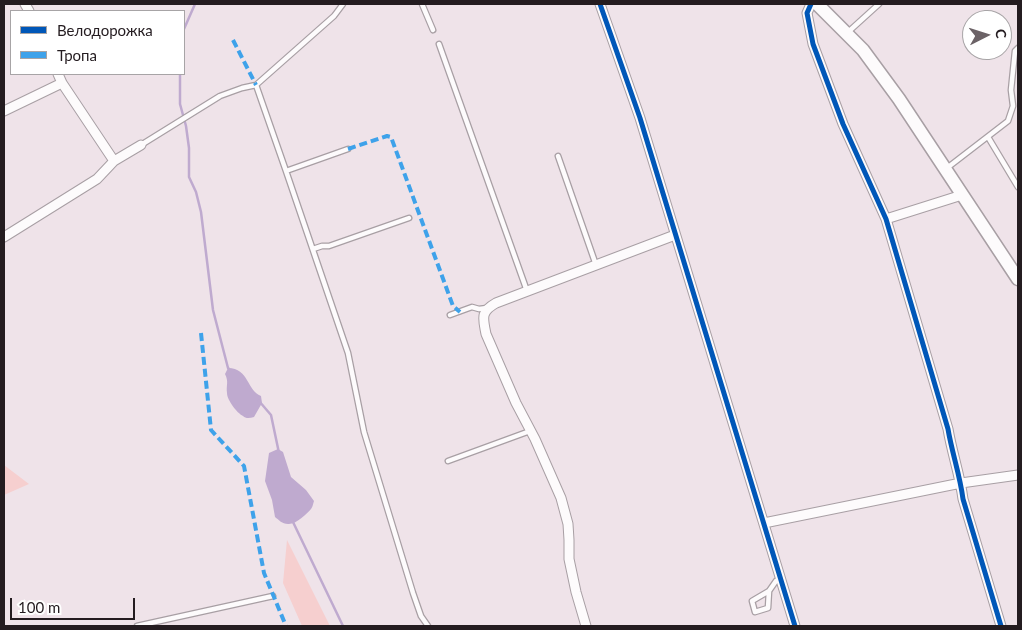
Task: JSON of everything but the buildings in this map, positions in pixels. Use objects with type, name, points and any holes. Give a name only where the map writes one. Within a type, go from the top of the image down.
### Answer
[{"type":"street","points":[[600,4],[637,110],[795,626]]},
{"type":"street","points":[[811,4],[807,13],[813,44],[842,124],[886,219],[948,429],[963,499],[1001,626]]},
{"type":"street","points":[[817,4],[863,50],[899,99],[1018,279]]},
{"type":"street","points":[[58,75],[114,161]]},
{"type":"street","points":[[4,111],[62,83]]},
{"type":"street","points":[[4,237],[97,179],[114,161],[141,145]]},
{"type":"street","points":[[886,219],[962,195]]},
{"type":"street","points":[[586,626],[569,559],[570,540],[565,510],[486,334],[484,314],[488,308],[496,303],[675,235]]},
{"type":"street","points":[[764,522],[961,483],[1018,475]]},
{"type":"lane","points":[[141,145],[220,96],[256,85],[334,16],[343,4]]},
{"type":"lane","points":[[422,4],[433,30]]},
{"type":"lane","points":[[847,33],[879,4]]},
{"type":"lane","points":[[439,44],[527,291]]},
{"type":"lane","points":[[946,169],[1008,121],[1013,106],[1011,90],[1015,50],[1018,48]]},
{"type":"lane","points":[[256,85],[348,353],[366,440],[413,593],[421,616],[428,626]]},
{"type":"lane","points":[[988,137],[1018,187]]},
{"type":"lane","points":[[286,171],[348,149]]},
{"type":"lane","points":[[558,156],[596,265]]},
{"type":"lane","points":[[313,249],[329,246],[409,218]]},
{"type":"lane","points":[[450,315],[472,307],[479,309],[488,308]]},
{"type":"lane","points":[[448,461],[530,431]]},
{"type":"lane","points":[[769,591],[768,608],[755,612],[752,601],[769,591],[776,581],[781,579]]},
{"type":"lane","points":[[138,626],[273,596]]},
{"type":"shaded area","points":[[228,368],[240,372],[253,390],[261,396],[262,403],[254,417],[244,417],[229,399],[225,374]]},
{"type":"shaded area","points":[[278,449],[283,452],[291,477],[306,490],[314,501],[312,508],[307,514],[291,524],[281,522],[275,517],[272,500],[265,481],[269,453]]},
{"type":"shaded area","points":[[4,465],[29,484],[4,495]]},
{"type":"shaded area","points":[[287,540],[330,626],[302,626],[283,583]]},
{"type":"waterway","points":[[185,27],[195,4]]},
{"type":"waterway","points":[[180,75],[180,104],[189,148],[189,177],[196,192],[201,212],[213,310],[230,370]]},
{"type":"waterway","points":[[259,401],[271,415],[279,453]]},
{"type":"waterway","points":[[293,522],[343,626]]},
{"type":"marked path","points":[[233,40],[256,85]]},
{"type":"marked path","points":[[348,149],[387,136],[391,137],[453,306],[460,312]]},
{"type":"marked path","points":[[201,333],[211,430],[244,466],[264,573],[286,626]]},
{"type":"cycle path","points":[[600,4],[640,118],[795,626]]},
{"type":"cycle path","points":[[811,4],[807,13],[813,44],[843,124],[886,219],[948,429],[963,499],[1001,626]]}]
